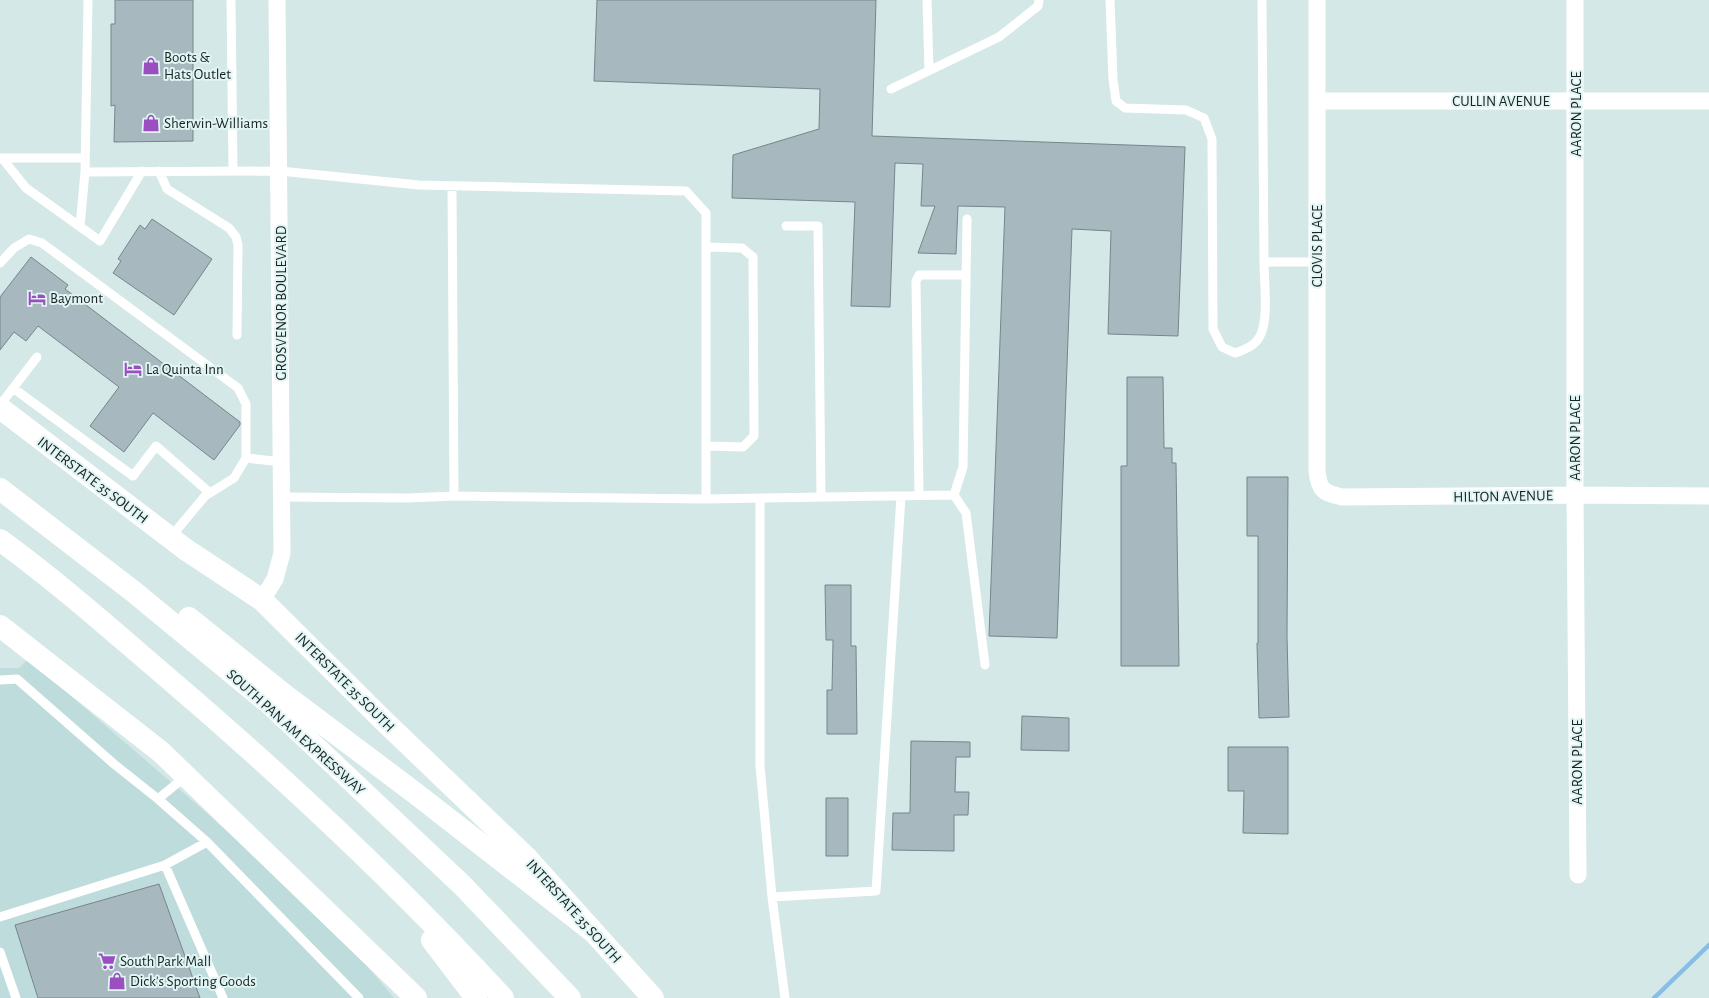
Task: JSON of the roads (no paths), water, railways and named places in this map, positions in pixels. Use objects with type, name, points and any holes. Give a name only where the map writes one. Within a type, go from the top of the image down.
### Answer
[{"type":"main road","name":"INTERSTATE 35 SOUTH","points":[[0,408],[170,538],[262,600],[385,722],[528,859],[590,930],[653,998]]},
{"type":"main road","name":"SOUTH PAN AM EXPRESSWAY","points":[[0,488],[134,592],[270,705],[462,885],[570,998]]},
{"type":"main road","points":[[20,503],[123,566],[286,696],[415,793],[590,930]]},
{"type":"main road","points":[[0,540],[130,646],[217,720],[380,871],[503,998]]},
{"type":"main road","points":[[0,626],[160,752],[416,998]]},
{"type":"main road","points":[[380,871],[476,998]]},
{"type":"street","name":"GROSVENOR BOULEVARD","points":[[262,600],[275,579],[282,553],[280,171],[277,0]]},
{"type":"street","name":"CLOVIS PLACE","points":[[1317,0],[1317,470],[1318,482],[1323,491]]},
{"type":"street","name":"AARON PLACE","points":[[1575,0],[1575,495],[1578,875]]},
{"type":"street","name":"CULLIN AVENUE","points":[[1317,101],[1709,101]]},
{"type":"street","name":"HILTON AVENUE","points":[[1323,491],[1342,497],[1575,495],[1709,496]]},
{"type":"lane","points":[[80,226],[85,172],[88,0]]},
{"type":"lane","points":[[231,0],[233,171]]},
{"type":"lane","points":[[927,0],[929,71]]},
{"type":"lane","points":[[891,89],[999,37],[1038,6],[1039,0]]},
{"type":"lane","points":[[1110,0],[1113,79],[1116,101],[1125,108],[1186,110],[1204,118],[1212,138],[1213,329],[1222,347],[1235,353],[1248,349],[1260,337],[1264,323],[1262,0]]},
{"type":"lane","points":[[1,158],[85,158]]},
{"type":"lane","points":[[1,158],[26,188],[100,241],[142,171]]},
{"type":"lane","points":[[159,171],[167,189],[229,228],[236,237],[238,245],[237,335]]},
{"type":"lane","points":[[85,172],[280,171],[419,185],[686,191],[706,213],[706,499]]},
{"type":"lane","points":[[452,186],[454,496]]},
{"type":"lane","points":[[954,495],[963,467],[967,219]]},
{"type":"lane","points":[[786,226],[818,226],[821,497]]},
{"type":"lane","points":[[0,263],[14,248],[29,239],[42,243],[238,388],[246,404],[246,458],[234,478],[205,496],[170,538]]},
{"type":"lane","points":[[706,247],[742,248],[753,257],[754,436],[743,447],[706,446]]},
{"type":"lane","points":[[1264,262],[1317,262]]},
{"type":"lane","points":[[919,495],[916,281],[919,275],[965,275]]},
{"type":"lane","points":[[0,405],[37,357]]},
{"type":"lane","points":[[13,388],[133,476],[156,446],[210,492]]},
{"type":"lane","points":[[246,458],[282,462]]},
{"type":"lane","points":[[282,497],[408,498],[454,496],[706,499],[954,495]]},
{"type":"lane","points":[[954,495],[966,513],[985,665]]},
{"type":"lane","points":[[772,897],[876,891],[901,496]]},
{"type":"lane","points":[[760,498],[760,766],[772,897],[785,998]]},
{"type":"lane","points":[[0,680],[17,679],[114,764],[158,799],[207,842],[359,998]]},
{"type":"lane","points":[[158,799],[186,776]]},
{"type":"lane","points":[[0,918],[165,865],[207,842]]},
{"type":"lane","points":[[165,865],[223,998]]},
{"type":"lane","points":[[0,953],[16,998]]},
{"type":"waterway","points":[[1654,998],[1709,945]]},
{"type":"place","name":"Boots & Hats Outlet","points":[[151,66]]},
{"type":"place","name":"Sherwin-Williams","points":[[151,123]]},
{"type":"place","name":"Baymont","points":[[37,298]]},
{"type":"place","name":"La Quinta Inn","points":[[133,369]]},
{"type":"place","name":"South Park Mall","points":[[107,961]]},
{"type":"place","name":"Dick's Sporting Goods","points":[[117,981]]}]
